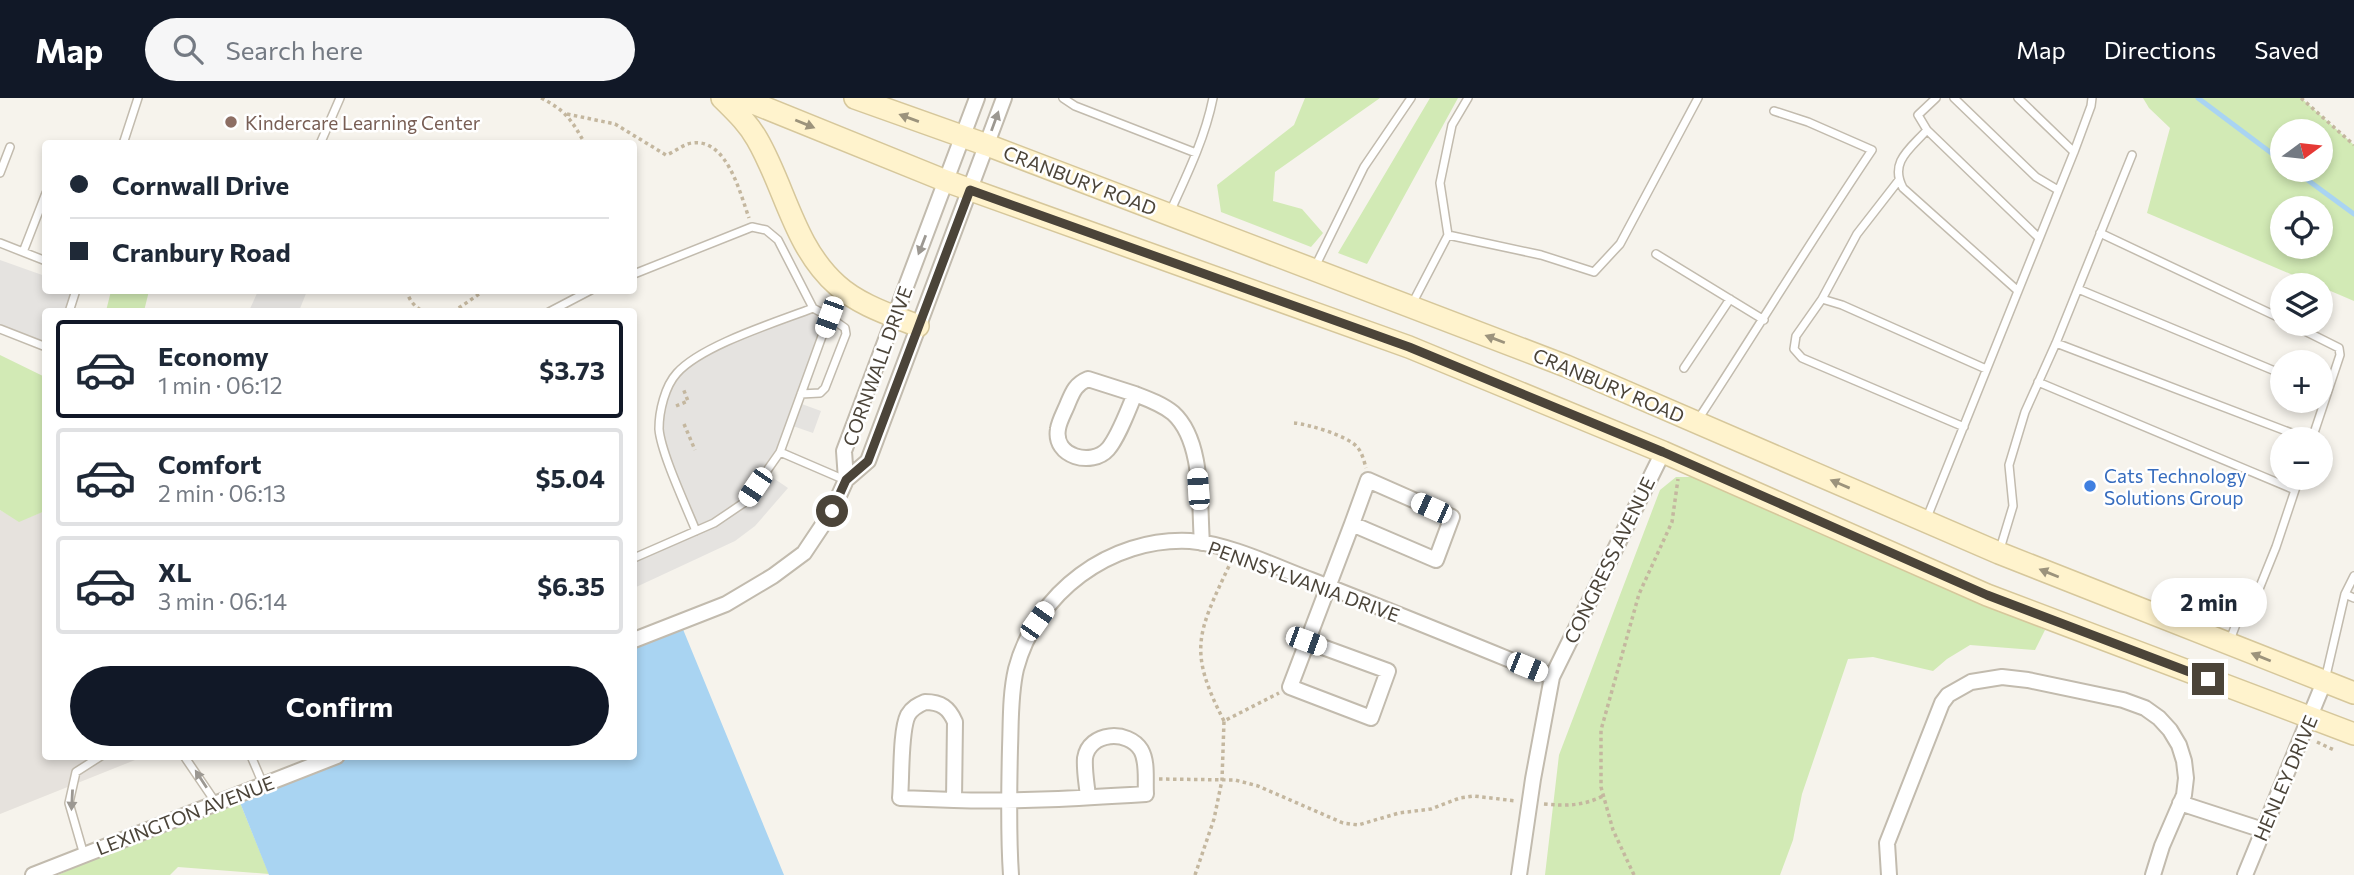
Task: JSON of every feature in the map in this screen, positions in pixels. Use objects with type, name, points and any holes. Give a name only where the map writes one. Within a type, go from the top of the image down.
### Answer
[{"type":"main road","points":[[722,98],[745,121],[758,139],[813,258],[837,286],[861,301],[919,326]]},
{"type":"main road","name":"CRANBURY ROAD","points":[[741,98],[970,190],[1409,347],[1987,595],[2354,734]]},
{"type":"main road","name":"CRANBURY ROAD","points":[[855,98],[986,145],[1566,366],[1999,553],[2354,693]]},
{"type":"street","name":"CORNWALL DRIVE","points":[[846,480],[844,451],[978,98]]},
{"type":"street","name":"CORNWALL DRIVE","points":[[846,480],[868,461],[1004,98]]},
{"type":"street","points":[[1135,394],[1107,450],[1097,457],[1074,457],[1060,442],[1058,430],[1075,387],[1088,379],[1098,381],[1135,394],[1154,401],[1172,412],[1189,434],[1195,454],[1202,543]]},
{"type":"street","name":"CONGRESS AVENUE","points":[[1519,875],[1529,802],[1552,677],[1661,456]]},
{"type":"street","points":[[637,639],[726,604],[773,576],[804,553],[832,511],[846,480]]},
{"type":"street","points":[[1306,641],[1388,671],[1371,718],[1290,687],[1306,641],[1368,480],[1452,517],[1436,560],[1352,524]]},
{"type":"street","name":"PENNSYLVANIA DRIVE","points":[[1011,875],[1009,801],[1014,679],[1024,645],[1047,607],[1072,581],[1086,570],[1118,554],[1152,544],[1179,541],[1202,543],[1235,552],[1327,586],[1552,677]]},
{"type":"street","points":[[1889,875],[1887,843],[1942,703],[1948,695],[1970,682],[2002,677],[2123,700],[2145,708],[2170,730],[2179,745],[2186,778],[2184,795],[2153,875]]},
{"type":"street","name":"HENLEY DRIVE","points":[[2245,875],[2324,682]]},
{"type":"street","points":[[954,800],[955,722],[946,707],[936,702],[925,702],[915,706],[908,714],[905,726],[901,798],[954,800],[1009,801],[1088,797],[1146,787],[1144,760],[1135,743],[1126,738],[1108,736],[1091,746],[1085,756],[1088,797]]},
{"type":"street","name":"LEXINGTON AVENUE","points":[[33,875],[263,785],[309,761]]},
{"type":"street","points":[[2180,803],[2263,830]]},
{"type":"lane","points":[[124,140],[138,98]]},
{"type":"lane","points":[[322,140],[340,98]]},
{"type":"lane","points":[[1063,98],[1075,106],[1196,153]]},
{"type":"lane","points":[[1169,214],[1209,120],[1213,98]]},
{"type":"lane","points":[[1313,269],[1364,167],[1411,98]]},
{"type":"lane","points":[[1410,306],[1448,234],[1440,183],[1452,125],[1468,98]]},
{"type":"lane","points":[[1448,234],[1541,255],[1594,272],[1620,244],[1698,98]]},
{"type":"lane","points":[[1936,98],[1918,115],[1927,130],[2039,238]]},
{"type":"lane","points":[[1954,98],[2036,177],[2058,190]]},
{"type":"lane","points":[[2018,98],[2074,152]]},
{"type":"lane","points":[[1926,521],[2074,152],[2092,98]]},
{"type":"lane","points":[[1696,421],[1872,150],[1808,122],[1774,111]]},
{"type":"lane","points":[[1927,130],[1899,162],[1897,176],[1903,188],[2018,291]]},
{"type":"lane","points":[[0,173],[10,147]]},
{"type":"lane","points":[[1999,553],[2013,506],[2009,465],[2025,412],[2132,155]]},
{"type":"lane","points":[[1899,180],[1857,234],[1822,299],[1796,335],[1794,349],[1802,358],[1964,426]]},
{"type":"lane","points":[[23,252],[42,203]]},
{"type":"lane","points":[[637,273],[752,227],[766,230],[778,240],[813,308],[845,328],[846,334],[825,388],[820,393],[802,394]]},
{"type":"lane","points":[[2100,233],[2270,313]]},
{"type":"lane","points":[[0,243],[42,259]]},
{"type":"lane","points":[[1656,254],[1764,320]]},
{"type":"lane","points":[[2078,289],[2270,369]]},
{"type":"lane","points":[[557,308],[583,294]]},
{"type":"lane","points":[[1684,368],[1730,299]]},
{"type":"lane","points":[[1822,299],[1842,305],[1986,369]]},
{"type":"lane","points":[[696,531],[659,430],[662,405],[672,381],[676,374],[706,351],[813,308]]},
{"type":"lane","points":[[637,557],[714,523],[746,502],[780,452],[829,317]]},
{"type":"lane","points":[[0,329],[42,345]]},
{"type":"lane","points":[[2315,336],[2339,348],[2340,355],[2333,371]]},
{"type":"lane","points":[[2056,343],[2276,427]]},
{"type":"lane","points":[[2038,382],[2270,479]]},
{"type":"lane","points":[[780,452],[846,480]]},
{"type":"lane","points":[[2229,644],[2238,619],[2259,589],[2277,547],[2295,490]]},
{"type":"lane","points":[[2324,682],[2345,594],[2354,576]]},
{"type":"lane","points":[[2345,594],[2354,598]]},
{"type":"lane","points":[[84,855],[69,803],[76,772],[95,760]]},
{"type":"lane","points":[[187,760],[216,803]]},
{"type":"lane","points":[[253,760],[263,785]]},
{"type":"path","points":[[541,98],[560,107],[567,114],[583,140]]},
{"type":"path","points":[[2301,98],[2354,145]]},
{"type":"path","points":[[567,114],[615,124],[666,155],[690,143],[702,143],[722,154],[737,184],[752,227]]},
{"type":"path","points":[[408,294],[419,308]]},
{"type":"path","points":[[459,308],[479,294]]},
{"type":"path","points":[[676,406],[688,401],[683,388]]},
{"type":"path","points":[[1294,423],[1307,424],[1357,446],[1364,460],[1368,480]]},
{"type":"path","points":[[684,424],[695,450]]},
{"type":"path","points":[[1634,875],[1613,830],[1603,796],[1601,730],[1639,594],[1672,522],[1678,471],[1661,456]]},
{"type":"path","points":[[1195,875],[1214,820],[1222,779],[1224,721],[1208,689],[1200,659],[1201,628],[1235,552]]},
{"type":"path","points":[[1224,721],[1290,687]]},
{"type":"path","points":[[1146,787],[1222,779],[1258,786],[1343,823],[1358,825],[1399,813],[1431,809],[1460,798],[1474,796],[1564,806],[1588,804],[1603,796]]},
{"type":"shaded area","points":[[0,260],[42,275],[42,294],[75,294],[70,308],[42,308],[42,346],[0,329]]},
{"type":"shaded area","points":[[256,294],[306,294],[300,308],[250,308]]},
{"type":"shaded area","points":[[813,308],[829,317],[799,403],[821,411],[813,433],[790,425],[766,473],[788,488],[755,526],[735,541],[637,587],[637,557],[696,531],[662,443],[660,420],[676,374],[707,351]]},
{"type":"shaded area","points":[[0,510],[19,521],[42,512],[42,760],[135,760],[0,814]]},
{"type":"green space","points":[[1305,98],[1380,98],[1275,172],[1273,201],[1302,209],[1323,233],[1311,247],[1221,212],[1217,185],[1294,125]]},
{"type":"green space","points":[[1430,98],[1458,98],[1367,264],[1338,253]]},
{"type":"green space","points":[[2143,98],[2301,98],[2325,119],[2270,119],[2270,182],[2333,182],[2333,126],[2354,145],[2354,301],[2333,292],[2333,273],[2288,273],[2147,213],[2170,128],[2149,108]]},
{"type":"green space","points":[[110,294],[148,294],[145,308],[107,308]]},
{"type":"green space","points":[[0,355],[42,376],[42,512],[19,522],[0,510]]},
{"type":"green space","points":[[1676,477],[1698,477],[2045,630],[2035,650],[1970,645],[1933,671],[1873,657],[1848,659],[1802,794],[1793,840],[1780,875],[1545,875],[1559,755],[1660,490]]},
{"type":"green space","points":[[237,795],[269,874],[178,867],[170,875],[58,875]]},
{"type":"water","points":[[680,622],[784,875],[269,875],[237,795],[327,760],[637,760],[637,639]]},
{"type":"waterway","points":[[2198,98],[2270,152]]},
{"type":"waterway","points":[[2310,182],[2354,214]]},
{"type":"place","name":"Kindercare Learning Center","points":[[231,122]]},
{"type":"place","name":"Cats Technology Solutions Group","points":[[2090,486]]},
{"type":"route","points":[[832,511],[846,480],[868,461],[970,190],[1409,347],[1663,452],[1987,595],[2208,679]]}]
